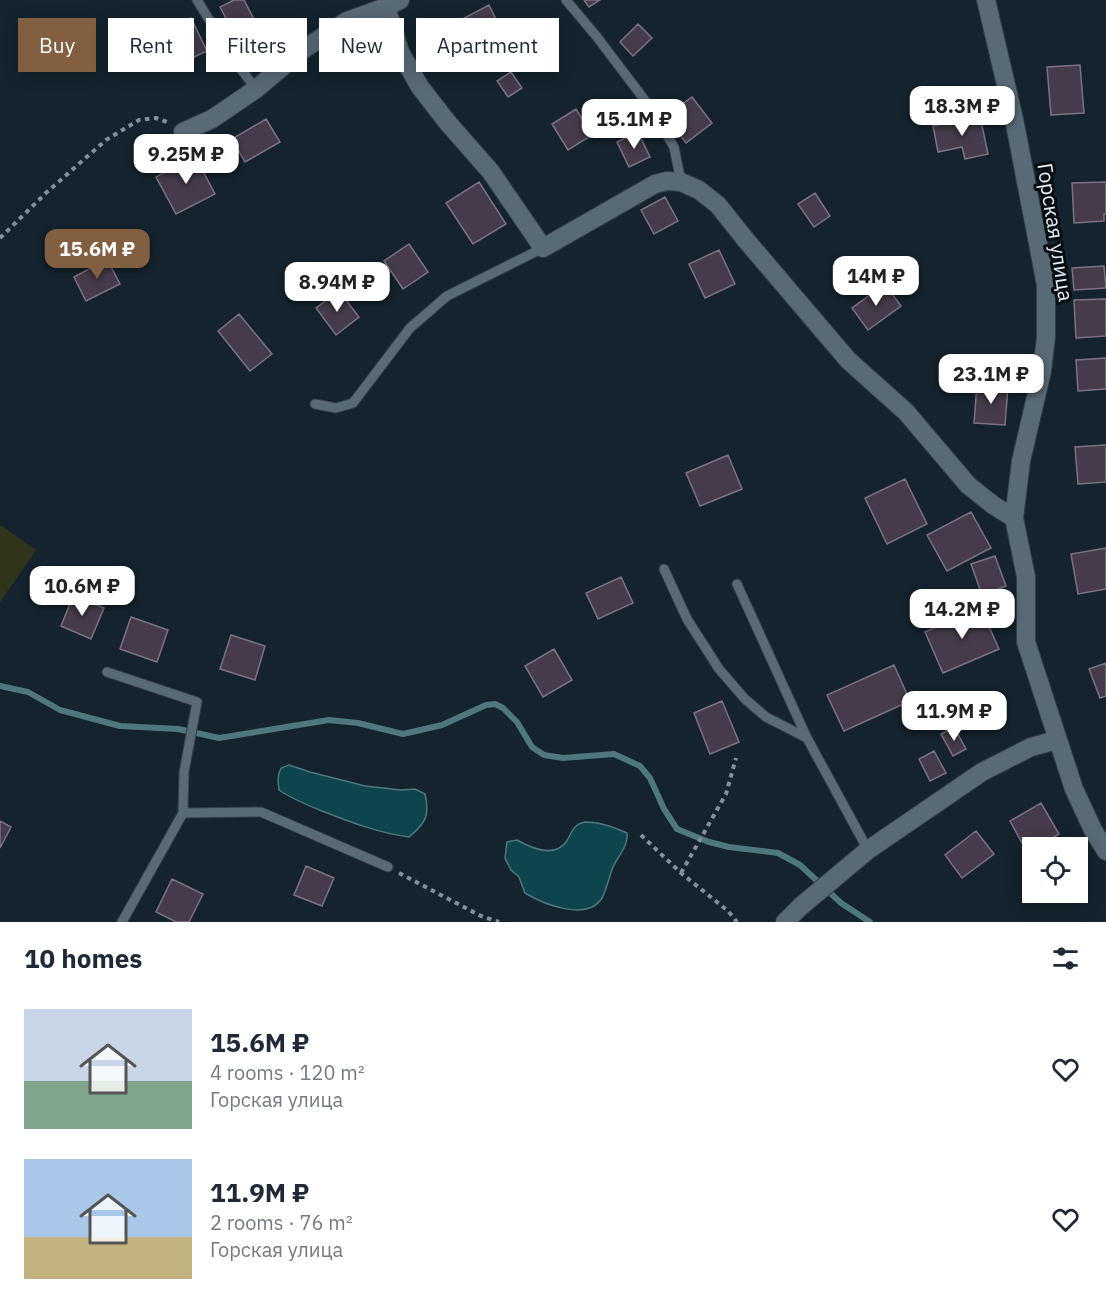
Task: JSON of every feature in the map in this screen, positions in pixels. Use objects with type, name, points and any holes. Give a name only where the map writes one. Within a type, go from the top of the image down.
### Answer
[{"type":"street","name":"Горская улица","points":[[986,0],[1014,119],[1046,285],[1046,337],[1042,370],[1021,461],[1014,518],[1026,577],[1026,642],[1074,789],[1093,830],[1106,851]]},
{"type":"street","points":[[183,132],[212,119],[256,89],[301,51],[347,21],[393,4],[400,52],[420,87],[491,172],[543,248],[655,184],[667,181],[681,182],[699,190],[718,205],[848,360],[906,412],[968,485],[1014,518]]},
{"type":"street","points":[[786,922],[800,907],[868,850],[982,772],[1031,747],[1057,740]]},
{"type":"lane","points":[[197,0],[234,60],[256,89]]},
{"type":"lane","points":[[566,0],[650,107],[674,147],[681,182]]},
{"type":"lane","points":[[315,404],[336,408],[353,403],[410,328],[447,296],[543,248]]},
{"type":"lane","points":[[664,569],[687,619],[719,669],[745,699],[766,717],[807,738]]},
{"type":"lane","points":[[737,584],[807,738],[868,850]]},
{"type":"lane","points":[[107,672],[197,702],[184,772],[183,813],[122,922]]},
{"type":"lane","points":[[183,813],[261,812],[388,867]]},
{"type":"path","points":[[0,238],[47,192],[106,140],[139,120],[156,118],[170,123],[183,132]]},
{"type":"path","points":[[681,873],[726,794],[736,758]]},
{"type":"path","points":[[641,835],[681,873],[728,911],[737,922]]},
{"type":"path","points":[[388,867],[481,916],[499,922]]},
{"type":"shaded area","points":[[0,525],[36,550],[0,602]]},
{"type":"shaded area","points":[[289,765],[365,786],[401,790],[415,789],[425,794],[427,813],[423,823],[409,837],[354,823],[294,799],[279,790],[278,779],[281,768]]},
{"type":"shaded area","points":[[585,822],[606,825],[627,833],[625,846],[613,867],[602,898],[595,905],[576,910],[553,906],[525,893],[519,877],[511,870],[505,858],[507,842],[517,840],[542,850],[555,850],[566,842],[575,827]]},
{"type":"building","points":[[234,0],[244,0],[253,18],[226,18],[220,7]]},
{"type":"building","points":[[584,0],[600,0],[589,7]]},
{"type":"building","points":[[489,5],[495,18],[464,18]]},
{"type":"building","points":[[194,24],[206,49],[206,51],[194,57]]},
{"type":"building","points":[[638,24],[652,38],[633,56],[620,42]]},
{"type":"building","points":[[1080,65],[1084,113],[1051,115],[1047,67]]},
{"type":"building","points":[[511,72],[522,88],[508,97],[497,81]]},
{"type":"building","points":[[692,97],[712,123],[686,143],[666,116]]},
{"type":"building","points":[[576,109],[592,135],[568,150],[552,124]]},
{"type":"building","points":[[980,116],[988,154],[965,159],[962,147],[938,152],[933,126]]},
{"type":"building","points":[[266,119],[280,142],[245,162],[232,139]]},
{"type":"building","points":[[638,132],[650,157],[629,167],[617,142]]},
{"type":"building","points":[[195,156],[215,194],[176,214],[156,177]]},
{"type":"building","points":[[479,182],[506,224],[473,244],[446,203]]},
{"type":"building","points":[[1106,182],[1104,221],[1074,223],[1072,183]]},
{"type":"building","points":[[815,193],[830,216],[814,227],[798,204]]},
{"type":"building","points":[[665,197],[678,221],[654,234],[641,210]]},
{"type":"building","points":[[409,244],[428,272],[403,289],[384,261]]},
{"type":"building","points":[[719,250],[735,284],[705,298],[689,264]]},
{"type":"building","points":[[107,259],[120,284],[86,301],[74,277]]},
{"type":"building","points":[[1104,266],[1106,288],[1074,290],[1072,268]]},
{"type":"building","points":[[885,284],[901,306],[868,330],[852,308]]},
{"type":"building","points":[[339,291],[359,317],[336,335],[316,308]]},
{"type":"building","points":[[1106,299],[1106,336],[1076,338],[1074,300]]},
{"type":"building","points":[[239,314],[272,354],[250,371],[218,331]]},
{"type":"building","points":[[1106,358],[1106,389],[1078,391],[1076,360]]},
{"type":"building","points":[[977,384],[1008,387],[1005,425],[974,423]]},
{"type":"building","points":[[1106,445],[1106,482],[1078,484],[1075,447]]},
{"type":"building","points":[[728,455],[742,489],[700,506],[686,473]]},
{"type":"building","points":[[905,479],[927,524],[887,544],[865,498]]},
{"type":"building","points":[[971,512],[991,548],[947,571],[927,535]]},
{"type":"building","points":[[1106,548],[1106,589],[1078,594],[1071,554]]},
{"type":"building","points":[[995,556],[1006,586],[982,595],[971,564]]},
{"type":"building","points":[[621,577],[633,603],[598,619],[586,593]]},
{"type":"building","points":[[73,596],[104,608],[91,639],[61,626]]},
{"type":"building","points":[[981,608],[999,649],[943,673],[925,632]]},
{"type":"building","points":[[131,617],[168,630],[157,662],[120,649]]},
{"type":"building","points":[[231,635],[265,646],[255,680],[220,669]]},
{"type":"building","points":[[554,649],[572,680],[543,697],[525,666]]},
{"type":"building","points":[[1106,663],[1106,696],[1100,698],[1089,669]]},
{"type":"building","points":[[894,665],[910,701],[844,731],[827,695]]},
{"type":"building","points":[[722,701],[739,742],[710,754],[694,713]]},
{"type":"building","points":[[954,727],[966,749],[953,756],[941,734]]},
{"type":"building","points":[[934,751],[946,773],[930,781],[919,759]]},
{"type":"building","points":[[1041,803],[1059,834],[1054,837],[1022,837],[1022,843],[1010,821]]},
{"type":"building","points":[[0,821],[11,827],[0,848]]},
{"type":"building","points":[[976,831],[994,854],[962,878],[945,855]]},
{"type":"building","points":[[306,866],[334,878],[322,906],[294,895]]},
{"type":"building","points":[[172,879],[203,894],[189,922],[176,922],[156,912]]},
{"type":"waterway","points":[[0,686],[28,692],[60,710],[120,726],[178,729],[219,738],[329,720],[358,723],[403,734],[442,725],[486,705],[495,704],[503,708],[517,722],[532,747],[544,755],[563,758],[614,754],[640,766],[650,778],[664,809],[677,829],[709,842],[729,847],[778,853],[800,865],[841,903],[870,922]]}]
